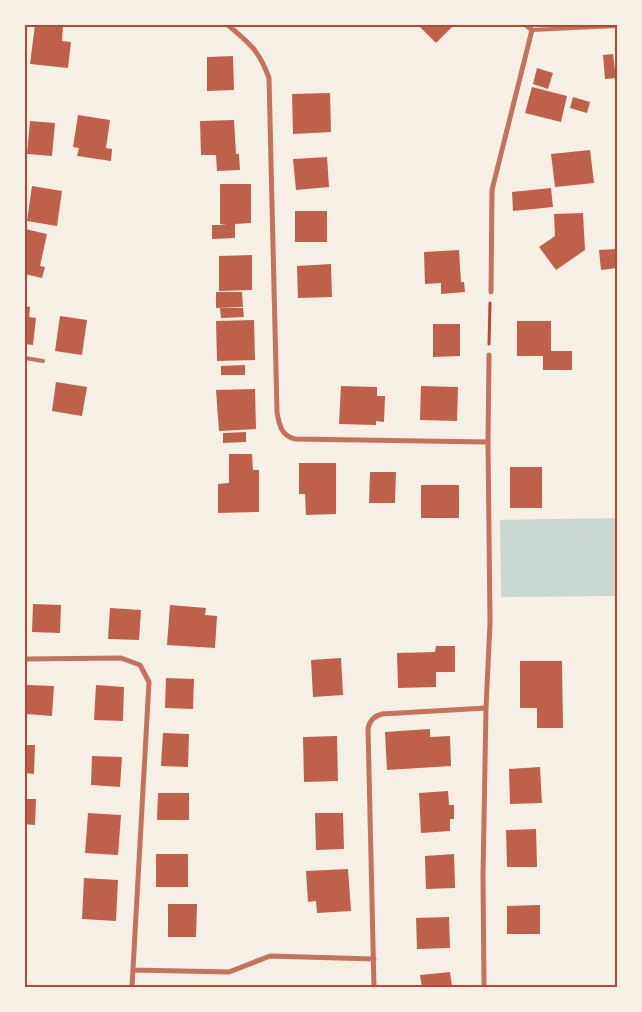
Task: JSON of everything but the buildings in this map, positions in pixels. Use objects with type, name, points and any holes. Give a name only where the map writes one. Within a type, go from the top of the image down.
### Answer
[{"type":"street","points":[[228,25],[254,47],[263,60],[269,78],[277,412],[282,432],[289,438],[295,439],[488,442]]},
{"type":"street","points":[[491,292],[492,190],[532,30],[526,25]]},
{"type":"street","points":[[484,987],[483,875],[486,708],[490,623],[489,354]]},
{"type":"street","points":[[25,659],[121,658],[140,665],[149,682],[132,987]]},
{"type":"street","points":[[374,987],[369,724],[376,716],[382,714],[486,708]]},
{"type":"street","points":[[134,970],[229,972],[270,956],[374,960]]},
{"type":"lane","points":[[532,30],[617,26]]},
{"type":"lane","points":[[25,358],[43,361]]},
{"type":"path","points":[[489,354],[491,292]]},
{"type":"shaded area","points":[[617,518],[617,596],[501,597],[500,520]]}]
